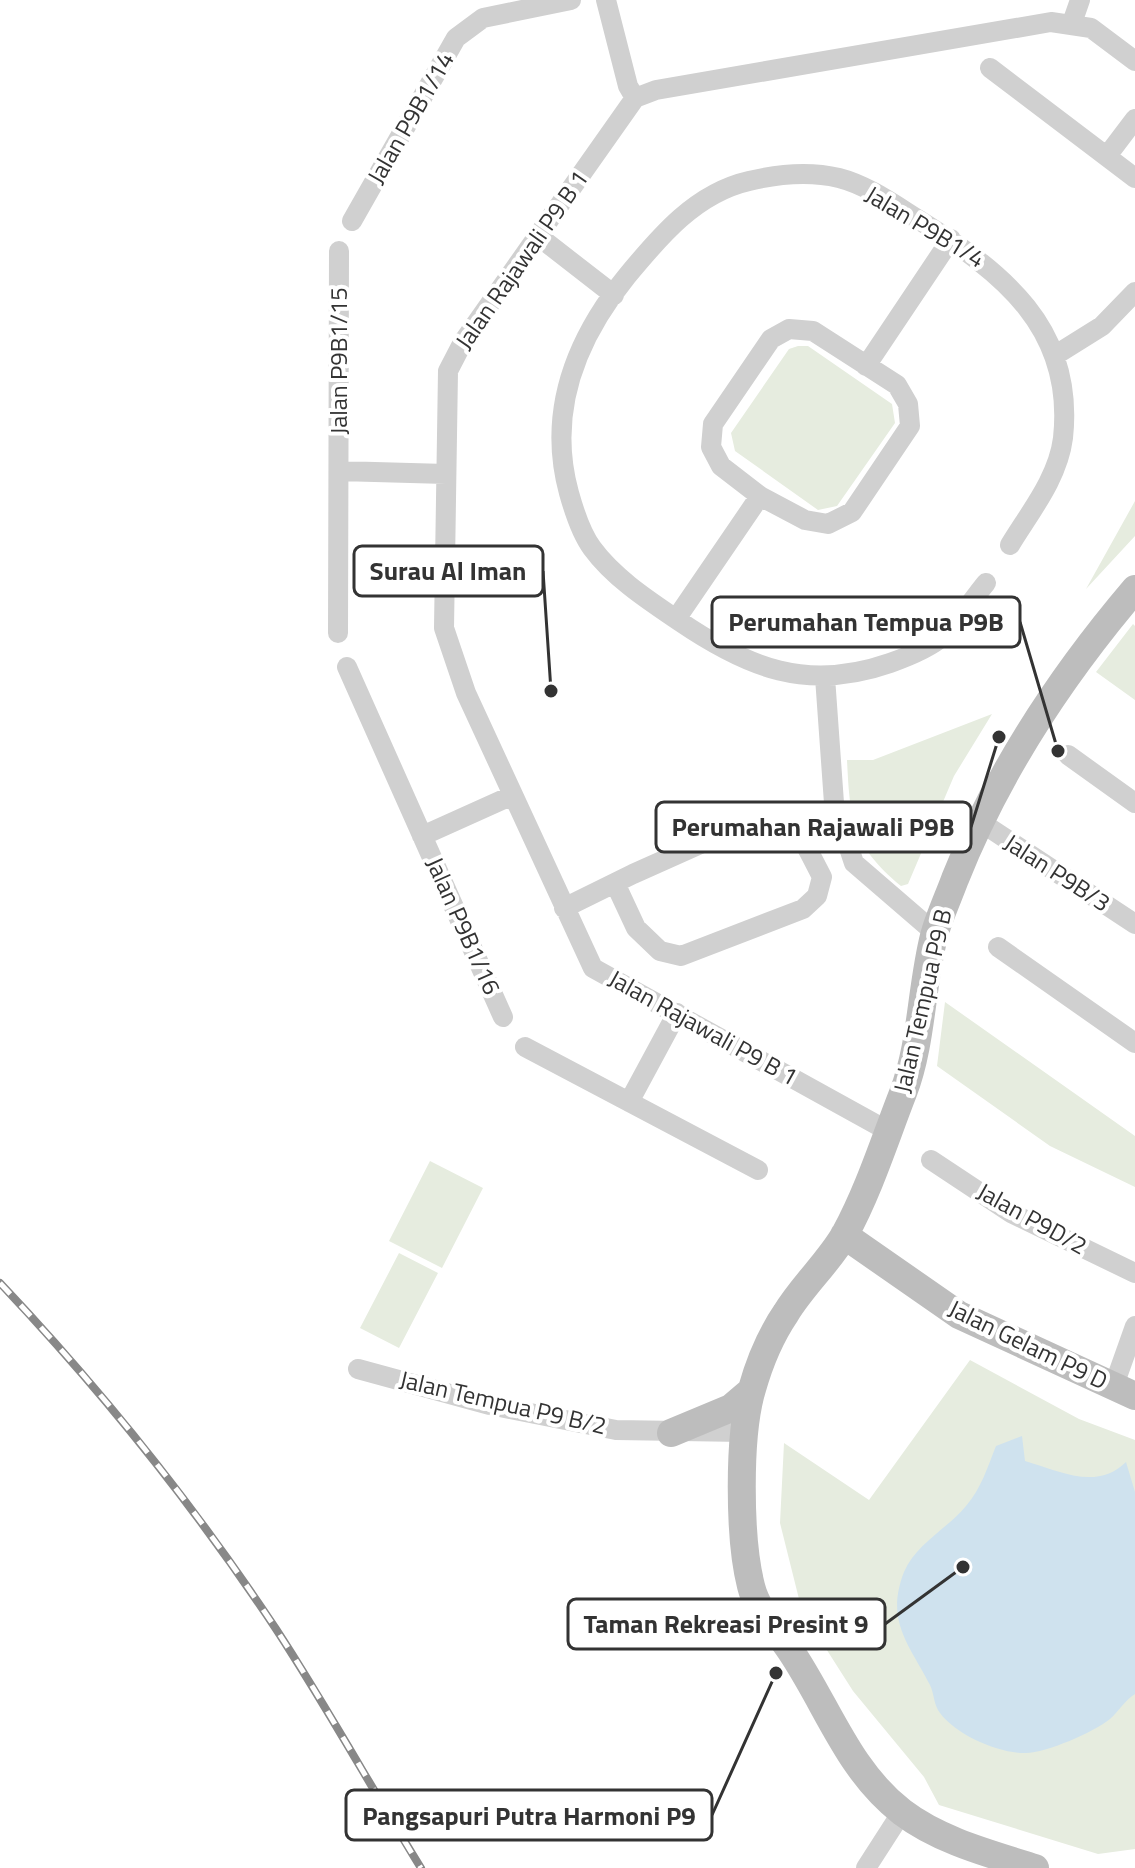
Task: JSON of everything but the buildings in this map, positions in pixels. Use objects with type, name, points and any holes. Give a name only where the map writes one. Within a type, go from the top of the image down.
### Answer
[{"type":"street","name":"Jalan P9B1/14","points":[[352,221],[456,38],[483,18],[571,0]]},
{"type":"street","points":[[606,0],[628,86],[635,98],[656,90],[1051,22],[1091,28],[1135,61]]},
{"type":"street","points":[[1072,23],[1080,0]]},
{"type":"street","points":[[990,68],[1135,178]]},
{"type":"street","name":"Jalan Rajawali P9 B 1","points":[[635,98],[463,342],[448,371],[444,628],[466,693],[593,968],[888,1131]]},
{"type":"street","points":[[1107,156],[1135,119]]},
{"type":"street","name":"Jalan P9B1/4","points":[[986,583],[942,637],[903,659],[860,674],[825,677],[762,668],[676,619],[631,587],[591,547],[574,511],[563,471],[559,425],[565,388],[587,339],[614,295],[682,214],[713,193],[746,181],[796,174],[841,178],[884,198],[951,239],[997,272],[1033,311],[1054,356],[1063,436],[1057,467],[1010,545]]},
{"type":"street","points":[[538,236],[614,295]]},
{"type":"street","points":[[866,366],[951,239]]},
{"type":"street","name":"Jalan P9B1/15","points":[[338,633],[339,251]]},
{"type":"street","points":[[1054,356],[1102,326],[1135,292]]},
{"type":"street","points":[[789,329],[813,331],[866,366],[897,385],[908,404],[910,426],[852,512],[828,524],[805,520],[760,496],[721,466],[711,447],[713,424],[771,339],[789,329]]},
{"type":"street","points":[[339,471],[446,474]]},
{"type":"street","points":[[676,619],[760,496]]},
{"type":"street","name":"Jalan Tempua P9 B","points":[[1035,1868],[935,1832],[902,1812],[841,1743],[798,1663],[766,1619],[752,1589],[744,1544],[744,1432],[751,1391],[786,1313],[844,1235],[909,1078],[934,932],[979,821],[1007,767],[1099,633],[1135,589]]},
{"type":"street","name":"Jalan P9B1/16","points":[[347,667],[503,1017]]},
{"type":"street","points":[[825,677],[834,803],[854,863],[934,932]]},
{"type":"street","points":[[1068,755],[1135,803]]},
{"type":"street","name":"Jalan P9B1/16","points":[[422,836],[513,795]]},
{"type":"street","points":[[564,908],[615,883],[774,811],[790,815],[822,877],[817,896],[803,909],[681,956],[660,951],[636,928],[615,883]]},
{"type":"street","name":"Jalan P9B/3","points":[[979,821],[1135,924]]},
{"type":"street","points":[[822,877],[854,863]]},
{"type":"street","points":[[998,947],[1135,1043]]},
{"type":"street","points":[[629,1102],[677,1013]]},
{"type":"street","points":[[525,1047],[758,1170]]},
{"type":"street","name":"Jalan P9D/2","points":[[931,1160],[1011,1213],[1135,1273]]},
{"type":"street","name":"Jalan Gelam P9 D","points":[[844,1235],[959,1315],[1124,1392]]},
{"type":"street","points":[[1124,1392],[1135,1326]]},
{"type":"street","name":"Jalan Tempua P9 B/2","points":[[358,1369],[515,1411],[616,1430],[744,1432]]},
{"type":"street","points":[[671,1433],[731,1408],[751,1391]]},
{"type":"street","points":[[866,1868],[902,1812]]},
{"type":"shaded area","points":[[808,346],[892,404],[895,423],[837,506],[818,510],[735,451],[731,433],[789,349]]},
{"type":"shaded area","points":[[1135,501],[1135,536],[1086,589]]},
{"type":"shaded area","points":[[1133,624],[1135,626],[1135,700],[1096,672]]},
{"type":"shaded area","points":[[992,714],[954,776],[908,884],[901,886],[872,857],[857,830],[852,815],[847,760],[873,760]]},
{"type":"shaded area","points":[[945,1002],[1135,1136],[1135,1187],[1050,1146],[937,1066]]},
{"type":"shaded area","points":[[430,1161],[483,1188],[442,1268],[389,1241]]},
{"type":"shaded area","points":[[399,1253],[438,1273],[399,1348],[360,1328]]},
{"type":"shaded area","points":[[970,1360],[1079,1419],[1135,1440],[1135,1849],[1098,1854],[939,1805],[924,1777],[853,1691],[802,1611],[780,1523],[784,1443],[869,1500]]},
{"type":"water","points":[[1022,1436],[1025,1461],[1064,1473],[1090,1477],[1103,1475],[1115,1471],[1126,1462],[1135,1492],[1135,1694],[1110,1719],[1093,1730],[1057,1746],[1026,1753],[979,1742],[957,1729],[940,1713],[930,1685],[902,1632],[897,1605],[909,1562],[971,1499],[996,1446]]},
{"type":"railway","points":[[0,1283],[111,1407],[245,1583],[295,1658],[421,1868]]},
{"type":"place","name":"Surau Al Iman","points":[[551,691]]},
{"type":"place","name":"Perumahan Rajawali P9B","points":[[999,737]]},
{"type":"place","name":"Perumahan Tempua P9B","points":[[1058,751]]},
{"type":"place","name":"Taman Rekreasi Presint 9","points":[[963,1567]]},
{"type":"place","name":"Pangsapuri Putra Harmoni P9","points":[[776,1673]]}]
